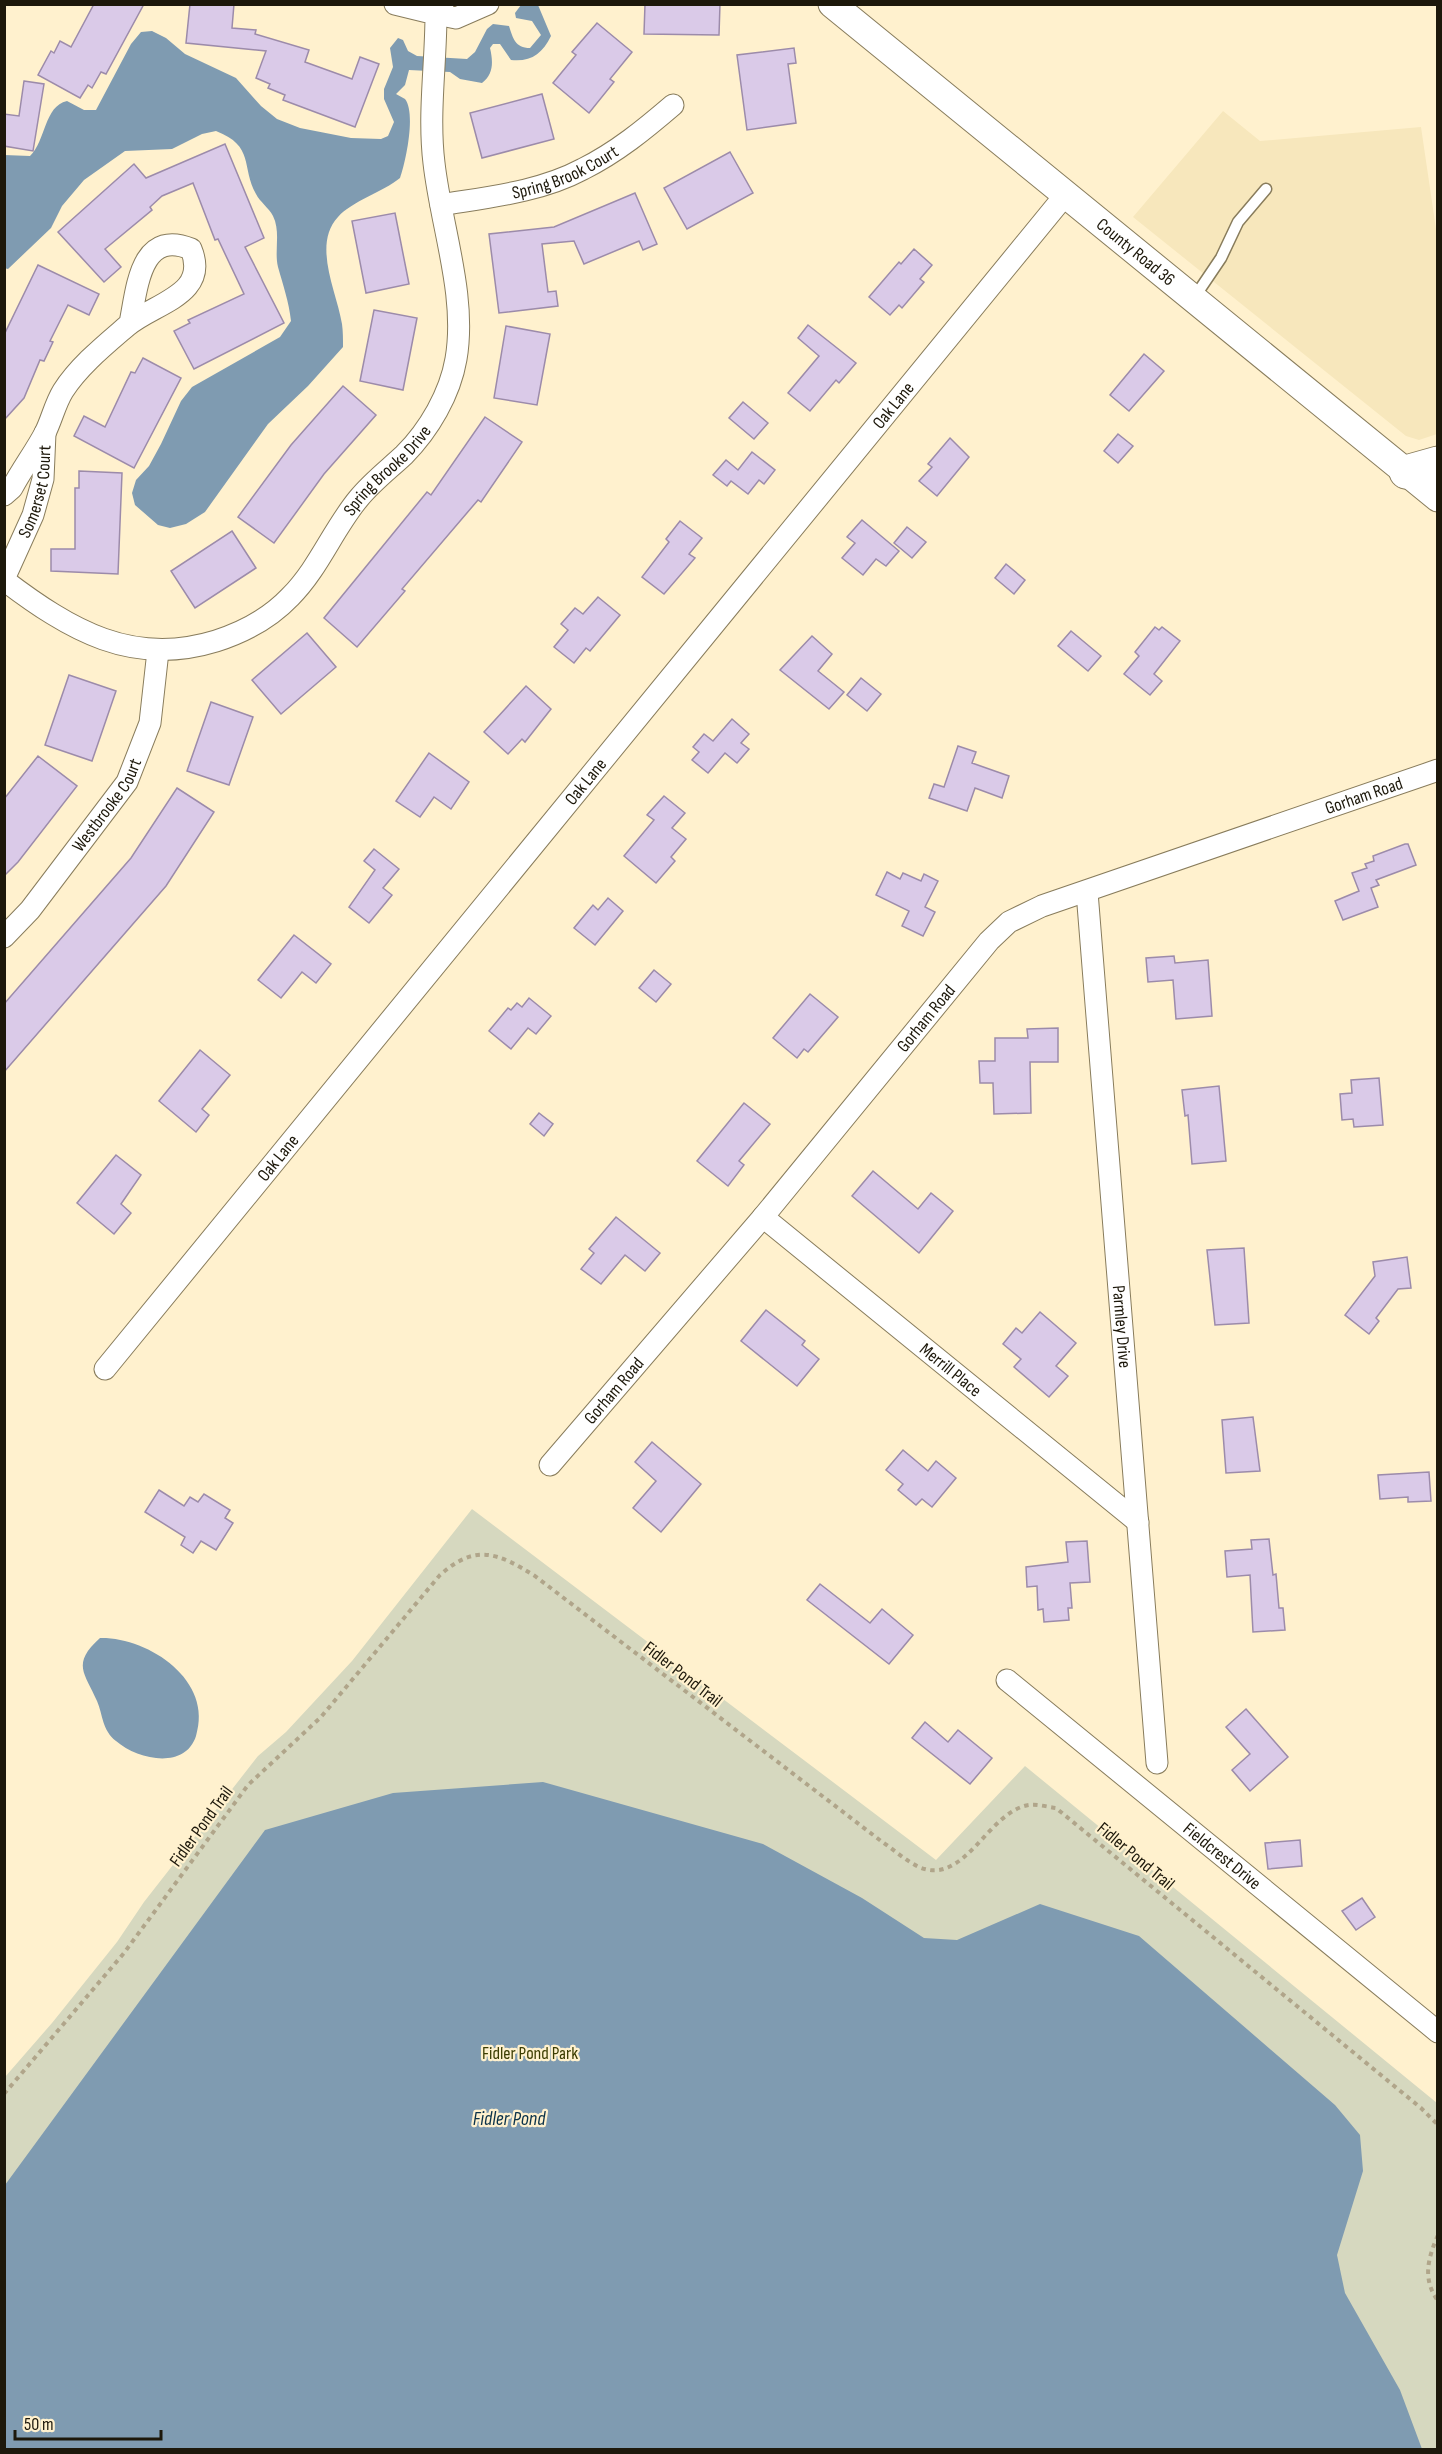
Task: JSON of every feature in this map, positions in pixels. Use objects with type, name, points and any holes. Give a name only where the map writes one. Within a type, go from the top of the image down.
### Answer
[{"type":"highway","points":[[1406,472],[1437,463]]},
{"type":"street","points":[[395,4],[440,9],[456,18],[488,4]]},
{"type":"street","name":"County Road 36","points":[[832,4],[1437,498]]},
{"type":"street","name":"Spring Brooke Drive","points":[[4,580],[63,621],[92,636],[136,649],[158,651],[184,649],[229,637],[272,613],[306,579],[358,498],[405,453],[431,422],[450,384],[459,340],[459,315],[434,163],[431,119],[440,9]]},
{"type":"street","name":"Spring Brook Court","points":[[441,205],[536,187],[582,170],[626,144],[673,105]]},
{"type":"street","name":"Oak Lane","points":[[105,1369],[1066,194]]},
{"type":"street","name":"Somerset Court","points":[[4,495],[12,488],[45,433],[63,391],[103,347],[130,323]]},
{"type":"street","name":"Somerset Court","points":[[4,580],[33,515],[43,479],[45,433]]},
{"type":"street","name":"Westbrooke Court","points":[[4,937],[37,901],[128,782],[150,723],[158,651]]},
{"type":"street","name":"Gorham Road","points":[[550,1465],[764,1217],[999,931],[1025,913],[1437,770]]},
{"type":"street","name":"Parmley Drive","points":[[1087,892],[1157,1763]]},
{"type":"street","name":"Merrill Place","points":[[764,1217],[1138,1522]]},
{"type":"street","name":"Fieldcrest Drive","points":[[1007,1680],[1437,2032]]},
{"type":"lane","points":[[1194,298],[1221,258],[1238,222],[1266,189]]},
{"type":"path","name":"Fidler Pond Trail","points":[[4,2094],[124,1953],[248,1785],[327,1709],[440,1575],[464,1557],[485,1554],[517,1565],[535,1576],[881,1841],[919,1867],[940,1870],[955,1864],[1000,1820],[1017,1809],[1029,1805],[1056,1808],[1421,2108],[1437,2126]]},
{"type":"path","points":[[1437,2235],[1427,2267],[1428,2282],[1437,2301]]},
{"type":"shaded area","points":[[1223,111],[1260,141],[1421,127],[1437,236],[1437,434],[1419,440],[1406,436],[1133,217]]},
{"type":"green space","name":"Fidler Pond","points":[[472,1509],[936,1860],[1025,1766],[1437,2103],[1437,2449],[5,2450],[5,2077],[117,1942],[144,1902],[258,1756],[286,1732],[352,1661]]},
{"type":"water","points":[[521,5],[538,5],[551,36],[544,48],[535,56],[524,60],[511,60],[500,44],[493,44],[490,48],[491,71],[482,83],[460,79],[450,72],[409,70],[405,85],[396,94],[405,99],[410,115],[407,149],[400,178],[344,211],[331,228],[327,241],[328,269],[342,324],[343,347],[308,386],[268,424],[205,512],[186,524],[170,528],[158,525],[135,505],[132,493],[136,480],[149,466],[181,401],[192,387],[280,337],[291,321],[278,267],[277,228],[273,216],[256,194],[242,150],[237,143],[216,131],[202,134],[172,149],[125,151],[84,180],[62,206],[51,228],[8,269],[4,268],[4,155],[30,156],[39,142],[49,117],[59,104],[67,101],[84,110],[96,110],[131,44],[141,32],[152,31],[166,38],[185,54],[236,78],[261,106],[277,119],[300,128],[351,138],[381,139],[388,136],[394,122],[384,99],[384,89],[393,67],[390,48],[398,38],[403,40],[408,51],[417,56],[467,59],[475,52],[487,29],[493,24],[509,26],[518,44],[530,48],[541,35],[532,21],[516,18],[515,13]]},
{"type":"water","points":[[100,1638],[138,1645],[173,1666],[186,1680],[195,1697],[199,1716],[196,1736],[190,1747],[182,1754],[172,1758],[148,1757],[125,1748],[111,1737],[83,1669],[86,1655]]},
{"type":"water","name":"Fidler Pond","points":[[543,1782],[763,1844],[862,1898],[924,1938],[957,1940],[1040,1904],[1139,1936],[1335,2105],[1360,2135],[1363,2171],[1337,2255],[1345,2293],[1400,2390],[1422,2449],[5,2449],[5,2185],[265,1830],[393,1793]]},
{"type":"building","points":[[94,4],[144,4],[106,74],[101,72],[92,88],[88,85],[80,98],[38,75],[51,51],[54,53],[60,41],[71,47]]},
{"type":"building","points":[[190,4],[234,4],[232,28],[256,30],[255,34],[309,50],[305,62],[352,79],[360,57],[379,64],[355,127],[283,100],[285,95],[268,88],[270,84],[256,78],[266,51],[186,43]]},
{"type":"building","points":[[645,4],[720,4],[719,35],[644,34]]},
{"type":"building","points":[[597,23],[632,52],[610,79],[614,82],[589,113],[553,83],[576,55],[572,52]]},
{"type":"building","points":[[794,48],[796,63],[788,64],[796,123],[747,130],[737,55]]},
{"type":"building","points":[[24,81],[44,84],[33,151],[4,146],[4,114],[19,116]]},
{"type":"building","points":[[542,94],[554,139],[482,158],[470,113]]},
{"type":"building","points":[[225,144],[264,238],[245,247],[284,323],[194,369],[174,331],[190,323],[188,320],[244,294],[218,239],[215,240],[193,183],[162,196],[150,207],[152,210],[105,249],[121,267],[104,282],[58,232],[134,164],[146,178]]},
{"type":"building","points":[[730,152],[753,193],[687,229],[664,188]]},
{"type":"building","points":[[635,193],[657,244],[643,250],[639,241],[584,264],[574,241],[542,244],[548,292],[556,291],[558,306],[499,313],[489,234],[554,227]]},
{"type":"building","points":[[395,213],[409,284],[366,293],[352,221]]},
{"type":"building","points":[[914,249],[932,265],[920,279],[924,282],[902,308],[899,305],[890,315],[869,297],[899,262],[901,264]]},
{"type":"building","points":[[38,265],[99,294],[89,315],[68,305],[50,341],[53,342],[44,361],[40,360],[24,398],[4,420],[4,335]]},
{"type":"building","points":[[374,310],[417,318],[403,390],[360,381]]},
{"type":"building","points":[[808,325],[856,363],[839,383],[836,380],[810,411],[788,393],[819,356],[798,338]]},
{"type":"building","points":[[506,326],[550,334],[537,405],[494,398]]},
{"type":"building","points":[[1144,354],[1164,371],[1129,411],[1110,395]]},
{"type":"building","points":[[143,358],[181,378],[134,468],[74,436],[84,416],[105,427],[131,372],[135,373]]},
{"type":"building","points":[[343,386],[376,415],[324,474],[274,543],[238,517],[291,445]]},
{"type":"building","points":[[743,402],[768,423],[754,439],[729,418]]},
{"type":"building","points":[[485,417],[522,442],[481,502],[478,500],[402,589],[405,591],[357,647],[324,618],[427,492],[431,495]]},
{"type":"building","points":[[1118,434],[1133,446],[1118,463],[1104,451]]},
{"type":"building","points":[[950,438],[969,457],[937,496],[919,481],[932,467],[928,464]]},
{"type":"building","points":[[752,452],[775,470],[764,484],[759,480],[748,494],[731,481],[727,486],[713,475],[726,460],[738,470]]},
{"type":"building","points":[[79,471],[122,473],[118,574],[51,571],[51,549],[75,549],[75,488],[79,488]]},
{"type":"building","points":[[862,520],[899,551],[886,566],[876,559],[863,575],[842,558],[855,543],[847,537]]},
{"type":"building","points":[[680,521],[702,538],[689,554],[695,558],[664,594],[642,577],[669,542],[666,539]]},
{"type":"building","points":[[907,527],[926,542],[912,558],[894,543]]},
{"type":"building","points":[[232,531],[256,568],[195,608],[171,571]]},
{"type":"building","points":[[1006,564],[1025,580],[1014,594],[995,578]]},
{"type":"building","points":[[598,597],[620,615],[590,651],[586,648],[574,663],[554,647],[568,630],[561,624],[575,608],[583,614]]},
{"type":"building","points":[[1155,627],[1159,630],[1162,627],[1180,641],[1154,674],[1162,681],[1150,695],[1124,674],[1139,656],[1135,652]]},
{"type":"building","points":[[1071,631],[1101,656],[1088,671],[1058,646]]},
{"type":"building","points":[[307,633],[336,667],[281,714],[252,680]]},
{"type":"building","points":[[812,636],[832,654],[818,671],[844,692],[829,709],[780,670]]},
{"type":"building","points":[[69,675],[116,691],[92,761],[45,745]]},
{"type":"building","points":[[861,678],[881,694],[867,711],[847,695]]},
{"type":"building","points":[[526,686],[551,709],[525,742],[522,739],[508,754],[484,732]]},
{"type":"building","points":[[211,702],[253,717],[229,785],[187,771]]},
{"type":"building","points":[[732,719],[749,734],[741,743],[749,749],[737,763],[725,753],[708,773],[692,760],[699,752],[693,747],[704,734],[713,741]]},
{"type":"building","points":[[958,746],[976,752],[972,763],[1009,776],[1002,798],[975,788],[967,811],[929,798],[934,784],[944,787]]},
{"type":"building","points":[[429,753],[469,782],[451,809],[434,797],[420,817],[396,801]]},
{"type":"building","points":[[38,756],[77,786],[18,862],[4,876],[4,799]]},
{"type":"building","points":[[177,788],[214,812],[166,886],[4,1072],[4,1004],[131,858]]},
{"type":"building","points":[[664,796],[685,813],[672,828],[686,839],[671,857],[675,861],[656,883],[624,856],[654,820],[647,815]]},
{"type":"building","points":[[1408,844],[1416,865],[1376,880],[1379,885],[1371,888],[1378,907],[1343,920],[1335,901],[1359,891],[1352,873],[1367,868],[1365,864],[1374,861],[1373,856]]},
{"type":"building","points":[[374,849],[399,869],[383,888],[392,895],[369,923],[349,907],[375,870],[364,861]]},
{"type":"building","points":[[887,872],[900,879],[903,873],[921,881],[924,874],[938,881],[925,907],[935,912],[923,936],[902,926],[909,911],[876,895]]},
{"type":"building","points":[[608,898],[623,911],[595,945],[574,928],[593,905],[598,910]]},
{"type":"building","points":[[294,935],[331,964],[316,983],[302,972],[281,998],[258,980]]},
{"type":"building","points":[[1174,956],[1175,963],[1208,960],[1212,1016],[1176,1019],[1173,980],[1148,982],[1146,958]]},
{"type":"building","points":[[654,970],[671,984],[656,1002],[639,988]]},
{"type":"building","points":[[810,994],[838,1017],[808,1052],[804,1049],[797,1058],[773,1038]]},
{"type":"building","points":[[529,998],[551,1016],[536,1034],[528,1028],[511,1049],[489,1031],[508,1008],[511,1010],[517,1003],[522,1007]]},
{"type":"building","points":[[1058,1028],[1058,1062],[1030,1062],[1031,1113],[994,1114],[993,1083],[980,1083],[979,1061],[995,1061],[995,1038],[1028,1038],[1027,1029]]},
{"type":"building","points":[[200,1050],[230,1075],[202,1109],[209,1115],[196,1132],[159,1101]]},
{"type":"building","points":[[1379,1078],[1383,1125],[1354,1127],[1353,1119],[1342,1120],[1340,1094],[1352,1093],[1351,1080]]},
{"type":"building","points":[[1219,1086],[1226,1161],[1192,1164],[1188,1115],[1185,1116],[1182,1090]]},
{"type":"building","points":[[744,1103],[770,1124],[739,1161],[744,1165],[728,1186],[697,1161]]},
{"type":"building","points":[[539,1113],[553,1124],[544,1136],[530,1124]]},
{"type":"building","points":[[116,1155],[141,1175],[121,1204],[131,1213],[114,1234],[77,1203]]},
{"type":"building","points":[[873,1171],[918,1209],[931,1193],[953,1211],[919,1253],[852,1196]]},
{"type":"building","points":[[616,1217],[660,1253],[645,1271],[625,1255],[601,1284],[581,1269],[594,1253],[589,1249]]},
{"type":"building","points":[[1244,1248],[1249,1323],[1215,1325],[1207,1250]]},
{"type":"building","points":[[1407,1257],[1411,1288],[1398,1289],[1376,1318],[1379,1321],[1369,1334],[1345,1315],[1375,1276],[1373,1262]]},
{"type":"building","points":[[766,1310],[805,1341],[802,1345],[819,1359],[797,1386],[741,1341]]},
{"type":"building","points":[[1040,1312],[1076,1343],[1056,1366],[1068,1376],[1049,1397],[1014,1367],[1021,1359],[1003,1344],[1016,1328],[1022,1333]]},
{"type":"building","points":[[1253,1417],[1260,1471],[1226,1473],[1222,1420]]},
{"type":"building","points":[[652,1442],[701,1484],[661,1532],[633,1508],[656,1481],[635,1462]]},
{"type":"building","points":[[903,1450],[928,1471],[936,1461],[956,1478],[932,1507],[922,1499],[916,1505],[898,1490],[903,1484],[886,1470]]},
{"type":"building","points":[[1429,1472],[1431,1501],[1408,1502],[1408,1497],[1380,1499],[1378,1475]]},
{"type":"building","points":[[159,1490],[184,1506],[190,1497],[198,1502],[204,1494],[230,1510],[225,1518],[233,1523],[216,1550],[201,1541],[193,1553],[181,1545],[185,1537],[145,1512]]},
{"type":"building","points":[[1269,1539],[1273,1575],[1276,1574],[1279,1608],[1283,1608],[1285,1630],[1253,1632],[1250,1575],[1227,1577],[1225,1551],[1252,1549],[1251,1540]]},
{"type":"building","points":[[1087,1541],[1090,1582],[1070,1583],[1072,1608],[1068,1608],[1069,1620],[1044,1622],[1043,1609],[1038,1610],[1037,1586],[1027,1587],[1026,1567],[1068,1562],[1066,1542]]},
{"type":"building","points":[[820,1584],[870,1623],[882,1609],[913,1635],[889,1664],[807,1600]]},
{"type":"building","points":[[1246,1709],[1288,1757],[1250,1791],[1232,1770],[1250,1754],[1226,1727]]},
{"type":"building","points":[[925,1722],[948,1742],[958,1730],[992,1758],[970,1784],[912,1738]]},
{"type":"building","points":[[1300,1840],[1302,1866],[1268,1869],[1265,1843]]},
{"type":"building","points":[[1362,1898],[1375,1917],[1356,1930],[1342,1911]]},
{"type":"park label","name":"Fidler Pond Park","points":[[530,2053]]}]
